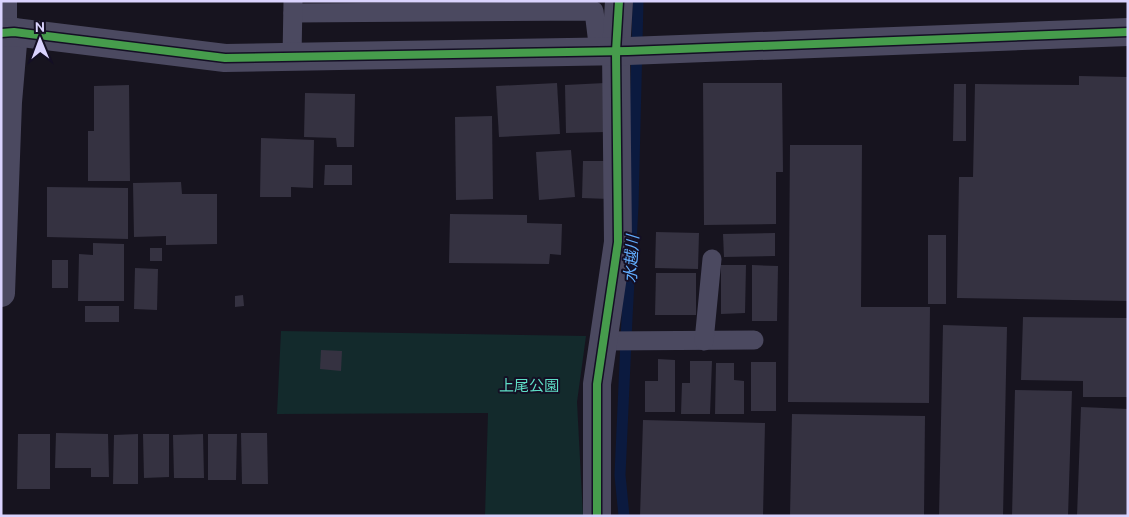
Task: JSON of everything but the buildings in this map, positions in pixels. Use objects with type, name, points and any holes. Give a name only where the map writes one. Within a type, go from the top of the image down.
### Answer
[{"type":"street","points":[[1,293],[8,102],[3,1]]},
{"type":"street","points":[[597,516],[597,384],[610,340],[618,242],[623,51],[619,1]]},
{"type":"street","points":[[6,33],[225,58],[623,51],[1128,32]]},
{"type":"lane","points":[[292,57],[293,7],[594,11],[623,51]]},
{"type":"lane","points":[[704,341],[712,259]]},
{"type":"lane","points":[[610,340],[754,340]]},
{"type":"green space","name":"上尾公園","points":[[281,331],[586,336],[577,402],[583,516],[485,516],[488,413],[277,414]]},
{"type":"waterway","name":"水越川","points":[[624,516],[620,475],[633,206],[638,1]]},
{"type":"cycle path","points":[[597,516],[597,384],[618,242],[616,51],[619,1]]},
{"type":"cycle path","points":[[1,33],[14,32],[225,58],[628,51],[1128,32]]}]
